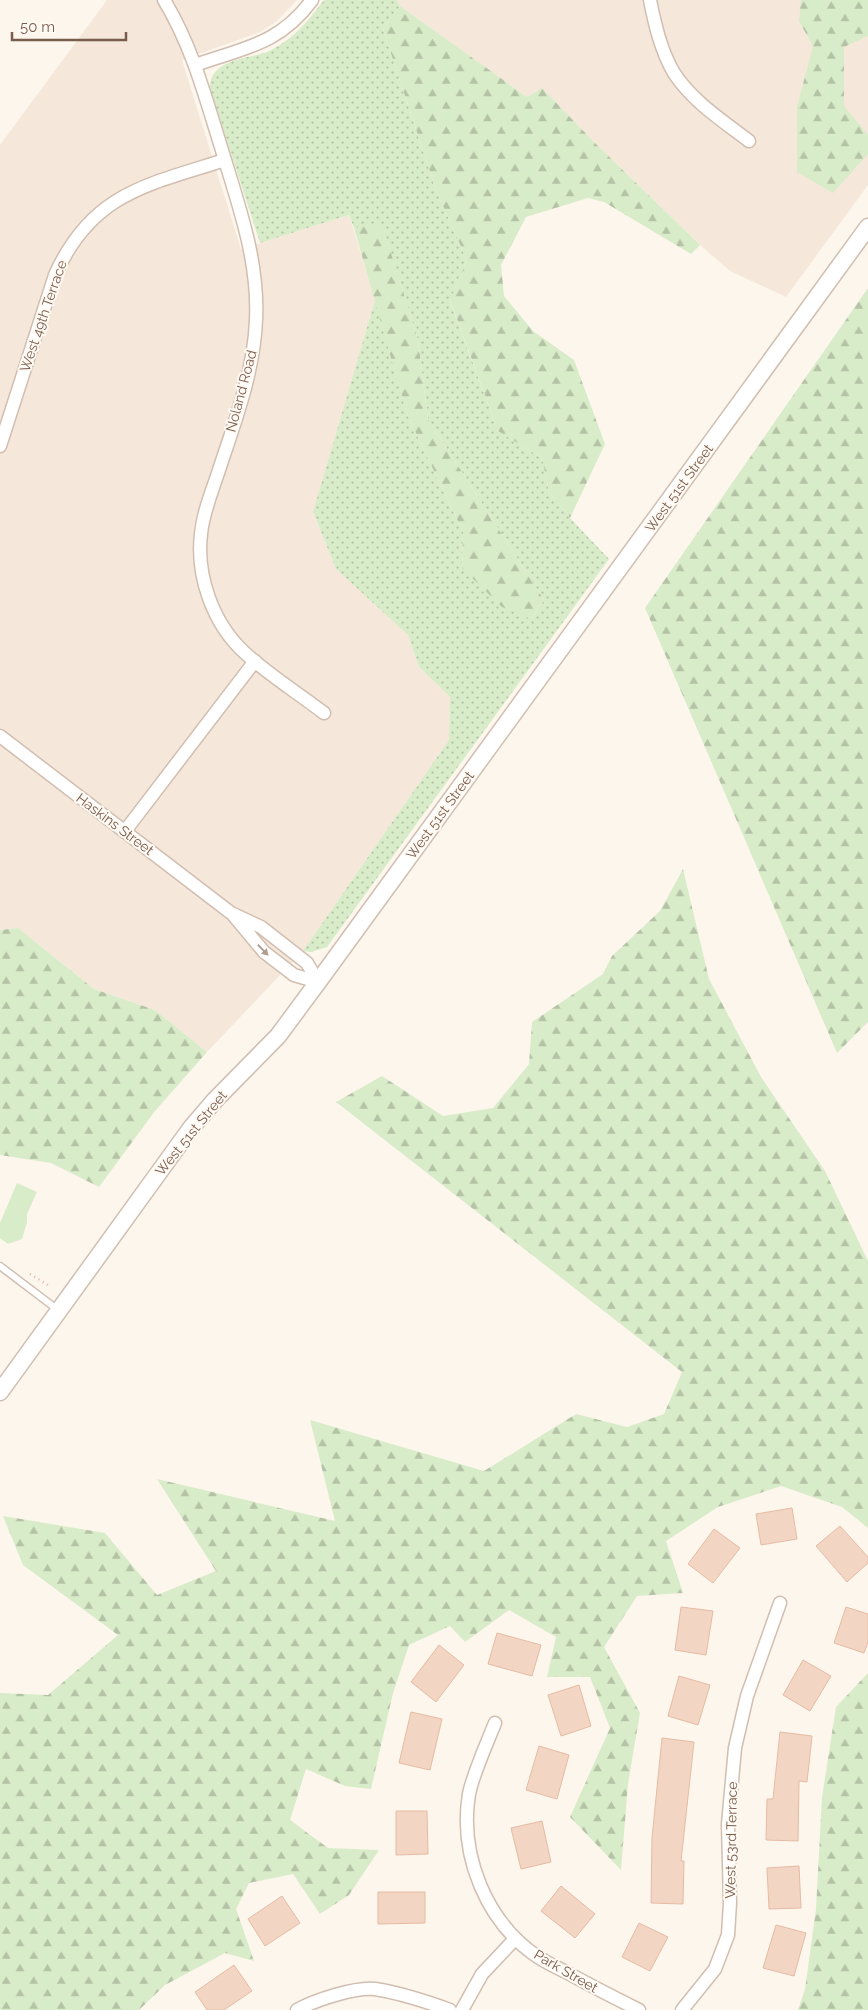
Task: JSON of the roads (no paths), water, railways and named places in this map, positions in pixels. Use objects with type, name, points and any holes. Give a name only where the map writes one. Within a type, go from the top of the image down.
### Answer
[{"type":"street","name":"Noland Road","points":[[164,0],[176,20],[195,65],[253,258],[256,321],[252,358],[244,392],[204,513],[200,536],[200,567],[207,595],[219,619],[233,640],[256,661],[324,713]]},
{"type":"street","points":[[195,65],[275,36],[302,14],[312,0]]},
{"type":"street","points":[[650,0],[662,49],[675,74],[692,95],[749,141]]},
{"type":"street","name":"West 49th Terrace","points":[[0,446],[55,275],[65,254],[77,236],[113,202],[135,189],[224,160]]},
{"type":"street","name":"West 51st Street","points":[[0,1392],[191,1128],[214,1100],[278,1036],[868,227]]},
{"type":"street","points":[[125,831],[256,661]]},
{"type":"street","name":"Haskins Street","points":[[0,736],[231,912],[261,927],[307,963],[318,982]]},
{"type":"street","name":"Haskins Street","points":[[231,912],[264,952],[294,975],[318,982]]},
{"type":"street","name":"West 53rd Terrace","points":[[682,2010],[715,1969],[728,1935],[728,1824],[735,1748],[747,1696],[780,1603]]},
{"type":"street","name":"Park Street","points":[[495,1723],[470,1792],[466,1824],[470,1852],[480,1884],[494,1911],[516,1939],[538,1957],[639,2010]]},
{"type":"street","points":[[462,2010],[482,1974],[516,1939]]},
{"type":"street","points":[[297,2010],[312,2001],[373,1989],[418,1999],[450,2010]]},
{"type":"lane","points":[[0,1266],[58,1310]]}]
